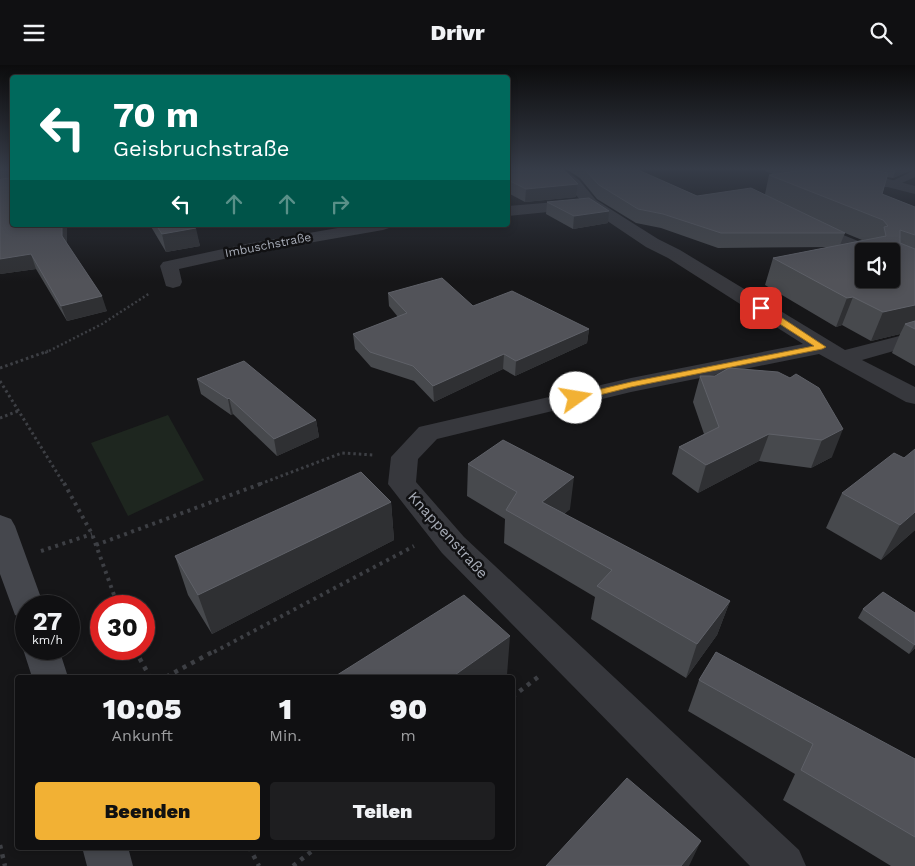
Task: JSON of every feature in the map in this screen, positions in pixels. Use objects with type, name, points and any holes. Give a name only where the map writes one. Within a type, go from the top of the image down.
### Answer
[{"type":"main road","points":[[0,527],[23,595]]},
{"type":"main road","points":[[45,660],[49,675]]},
{"type":"main road","points":[[105,850],[110,866]]},
{"type":"street","points":[[510,211],[557,206]]},
{"type":"street","points":[[597,206],[652,243],[674,254],[832,352],[915,397]]},
{"type":"street","name":"Imbuschstraße","points":[[173,282],[168,266],[246,249],[372,227]]},
{"type":"street","points":[[827,233],[855,246]]},
{"type":"street","points":[[405,457],[428,433],[631,385],[915,337]]},
{"type":"street","name":"Knappenstraße","points":[[405,457],[402,484],[441,531],[783,866]]},
{"type":"path","points":[[0,368],[19,363],[91,331],[127,310],[138,299],[173,282]]},
{"type":"path","points":[[0,381],[77,504],[92,533],[114,595]]},
{"type":"path","points":[[0,418],[18,411]]},
{"type":"path","points":[[96,545],[342,453],[405,457]]},
{"type":"path","points":[[170,675],[441,531]]},
{"type":"path","points":[[12,562],[92,533]]},
{"type":"path","points":[[140,660],[149,675]]},
{"type":"path","points":[[0,845],[5,866]]},
{"type":"path","points":[[251,850],[259,866]]},
{"type":"path","points":[[293,866],[313,850]]},
{"type":"shaded area","points":[[168,415],[204,480],[128,516],[91,443]]},
{"type":"building","points":[[0,206],[10,206],[10,227],[62,227],[62,236],[102,296],[61,306],[31,254],[0,259]]},
{"type":"building","points":[[555,206],[602,206],[609,211],[574,216]]},
{"type":"building","points":[[634,206],[789,206],[845,233],[721,233],[663,214]]},
{"type":"building","points":[[848,206],[915,207],[915,235],[900,230],[900,243],[915,249],[915,305],[883,312],[853,297],[847,298],[773,258],[886,236],[884,227],[888,226],[883,220]]},
{"type":"building","points":[[157,227],[196,228],[162,234]]},
{"type":"building","points":[[442,278],[473,306],[512,291],[589,329],[516,361],[504,354],[433,386],[413,366],[370,352],[353,334],[407,313],[388,293]]},
{"type":"building","points":[[915,321],[915,329],[905,324]]},
{"type":"building","points":[[244,361],[316,420],[274,439],[229,398],[197,379]]},
{"type":"building","points":[[729,368],[778,372],[790,378],[796,374],[819,388],[843,429],[822,440],[769,434],[706,465],[679,447],[719,427],[700,376],[715,376]]},
{"type":"building","points":[[503,440],[574,477],[542,502],[730,601],[697,644],[597,586],[612,570],[506,510],[517,492],[468,464]]},
{"type":"building","points":[[915,449],[915,512],[900,525],[842,493],[894,453],[904,458]]},
{"type":"building","points":[[361,472],[391,502],[198,595],[175,556]]},
{"type":"building","points":[[883,592],[915,613],[915,645],[863,609]]},
{"type":"building","points":[[464,595],[510,636],[455,675],[337,675]]},
{"type":"building","points":[[716,652],[915,759],[915,837],[801,770],[813,744],[699,680]]},
{"type":"building","points":[[627,778],[701,841],[681,866],[546,866]]},
{"type":"route","points":[[576,398],[631,385],[822,347],[761,308]]}]
